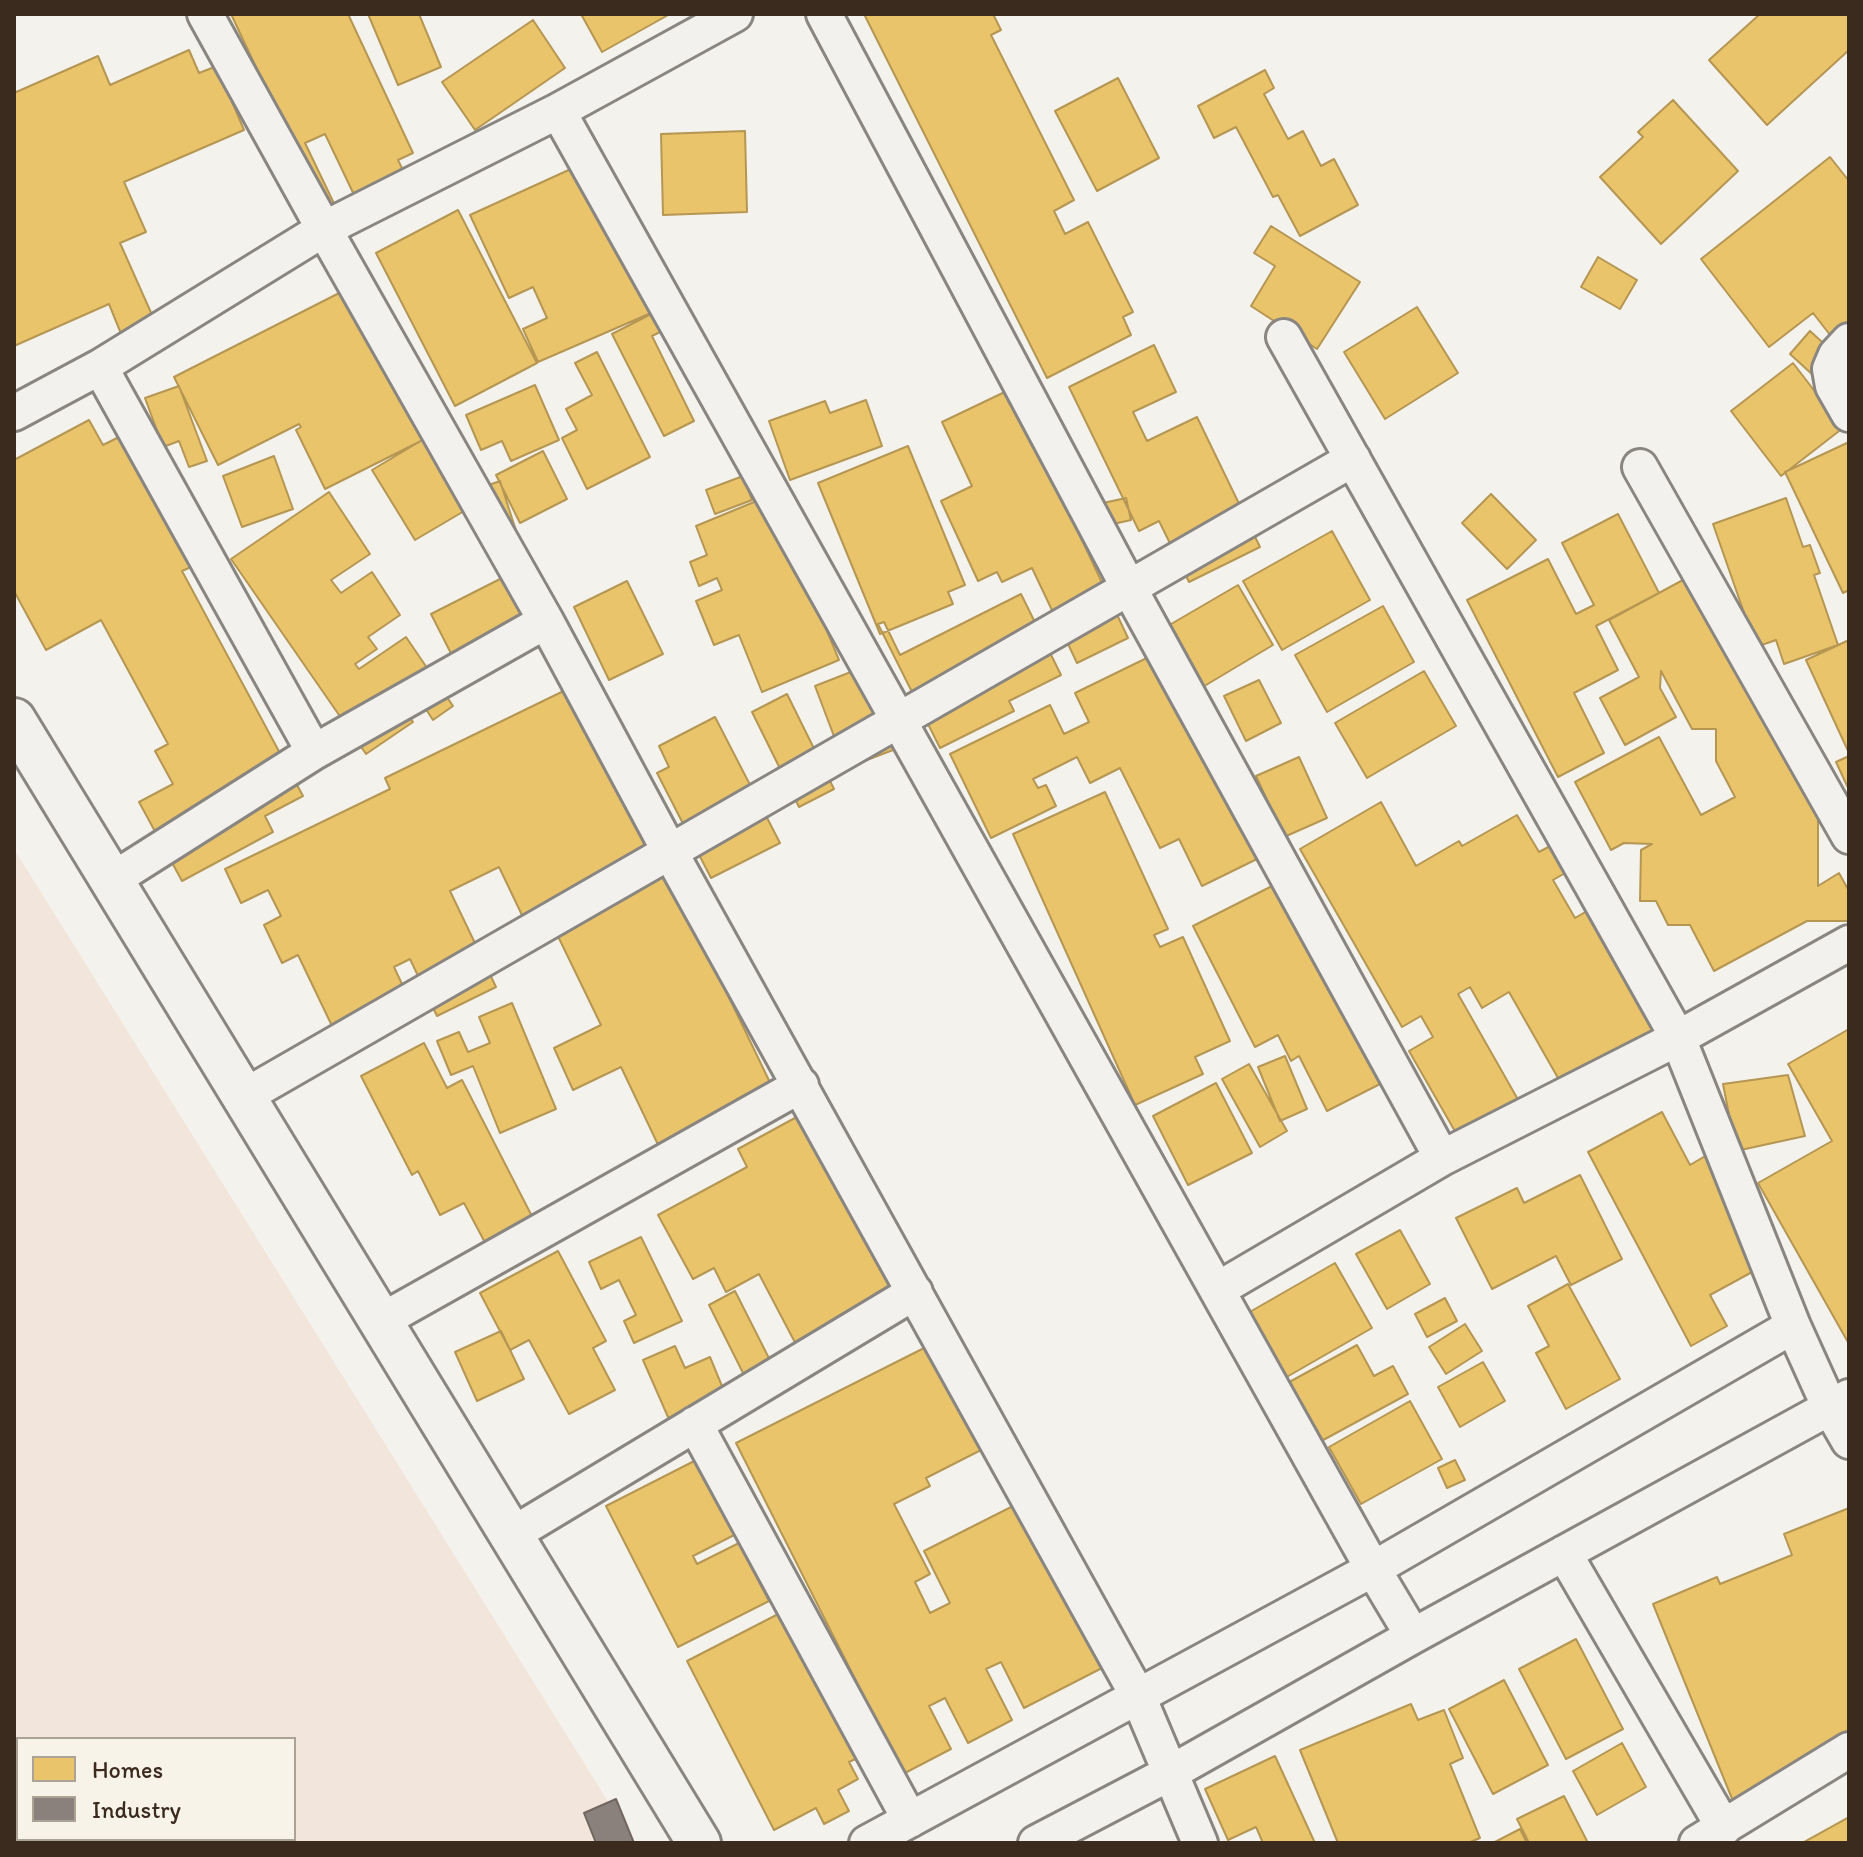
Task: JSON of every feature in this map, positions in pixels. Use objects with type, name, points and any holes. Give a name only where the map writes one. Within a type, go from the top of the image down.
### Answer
[{"type":"street","points":[[205,14],[546,621],[670,852],[1138,1696],[1200,1843]]},
{"type":"street","points":[[14,413],[100,367],[324,229],[558,111],[735,14]]},
{"type":"street","points":[[824,14],[1129,588],[1442,1158]]},
{"type":"street","points":[[558,111],[1413,1636]]},
{"type":"street","points":[[1284,337],[1678,1038],[1793,1326],[1839,1403],[1849,1441]]},
{"type":"street","points":[[1849,341],[1836,355],[1830,369],[1833,386],[1849,414]]},
{"type":"street","points":[[100,367],[314,752]]},
{"type":"street","points":[[245,1096],[1353,459]]},
{"type":"street","points":[[1640,467],[1849,836]]},
{"type":"street","points":[[112,880],[314,752],[546,621]]},
{"type":"street","points":[[14,720],[699,1843]]},
{"type":"street","points":[[1217,1290],[1442,1158],[1678,1038],[1849,943]]},
{"type":"street","points":[[381,1321],[801,1085]]},
{"type":"street","points":[[513,1534],[915,1292]]},
{"type":"street","points":[[867,1843],[1373,1569],[1793,1326]]},
{"type":"street","points":[[1036,1843],[1170,1773],[1839,1403]]},
{"type":"street","points":[[695,1424],[910,1820]]},
{"type":"street","points":[[1564,1553],[1711,1836],[1849,1750]]},
{"type":"shaded area","points":[[14,849],[634,1843],[14,1843]]},
{"type":"building: Homes","points":[[231,14],[348,14],[413,153],[398,160],[418,201],[368,224],[325,134],[305,143],[341,218],[255,119],[245,124],[238,110],[269,95]]},
{"type":"building: Homes","points":[[368,14],[419,14],[441,67],[398,85]]},
{"type":"building: Homes","points":[[581,14],[670,14],[602,52]]},
{"type":"building: Homes","points":[[864,14],[993,14],[1001,30],[991,35],[1074,200],[1054,211],[1065,234],[1088,222],[1133,312],[1123,317],[1131,335],[1047,378]]},
{"type":"building: Homes","points":[[1760,14],[1849,14],[1849,50],[1767,125],[1709,60]]},
{"type":"building: Homes","points":[[533,20],[565,68],[475,130],[442,82]]},
{"type":"building: Homes","points":[[189,50],[199,73],[217,66],[244,130],[124,182],[146,232],[120,243],[157,326],[124,341],[109,304],[14,346],[14,93],[98,56],[110,85]]},
{"type":"building: Homes","points":[[1265,70],[1274,88],[1264,94],[1288,139],[1303,131],[1321,166],[1334,159],[1358,205],[1300,236],[1278,195],[1273,197],[1236,127],[1214,138],[1198,106]]},
{"type":"building: Homes","points":[[1118,78],[1159,158],[1097,191],[1055,111]]},
{"type":"building: Homes","points":[[1673,100],[1738,171],[1661,244],[1600,177],[1643,137],[1638,132]]},
{"type":"building: Homes","points":[[745,131],[747,212],[663,215],[661,134]]},
{"type":"building: Homes","points":[[1830,157],[1849,181],[1848,358],[1813,313],[1769,347],[1701,259]]},
{"type":"building: Homes","points":[[584,163],[651,313],[538,362],[523,329],[547,318],[533,287],[509,298],[470,215]]},
{"type":"building: Homes","points":[[458,210],[537,363],[455,406],[376,253]]},
{"type":"building: Homes","points":[[1271,226],[1360,282],[1317,349],[1251,306],[1275,266],[1254,253]]},
{"type":"building: Homes","points":[[1598,257],[1637,280],[1620,309],[1581,287]]},
{"type":"building: Homes","points":[[351,287],[427,438],[325,489],[296,430],[301,427],[299,424],[218,465],[174,377]]},
{"type":"building: Homes","points":[[1417,307],[1458,373],[1385,419],[1344,352]]},
{"type":"building: Homes","points":[[655,312],[664,330],[652,336],[694,421],[664,436],[612,334]]},
{"type":"building: Homes","points":[[1810,331],[1846,364],[1826,387],[1790,354]]},
{"type":"building: Homes","points":[[1154,345],[1176,392],[1133,412],[1147,441],[1197,417],[1260,547],[1189,582],[1159,521],[1139,531],[1069,387]]},
{"type":"building: Homes","points":[[597,352],[650,457],[587,489],[562,438],[577,430],[566,409],[592,395],[575,363]]},
{"type":"building: Homes","points":[[1793,363],[1843,428],[1781,476],[1731,411]]},
{"type":"building: Homes","points":[[535,385],[559,440],[511,461],[502,441],[481,450],[466,415]]},
{"type":"building: Homes","points":[[179,386],[207,461],[189,467],[179,441],[163,447],[145,398]]},
{"type":"building: Homes","points":[[1011,389],[1128,638],[1077,663],[1032,568],[1002,582],[997,572],[978,581],[941,501],[972,486],[942,422]]},
{"type":"building: Homes","points":[[866,400],[882,446],[790,480],[769,421],[825,401],[830,413]]},
{"type":"building: Homes","points":[[89,420],[103,445],[121,436],[191,567],[182,571],[303,796],[265,816],[273,832],[182,881],[139,802],[173,784],[155,751],[168,744],[101,620],[46,650],[14,591],[14,460]]},
{"type":"building: Homes","points":[[429,436],[471,507],[415,540],[372,470]]},
{"type":"building: Homes","points":[[1849,442],[1849,590],[1843,593],[1785,472]]},
{"type":"building: Homes","points":[[908,446],[965,585],[948,592],[953,604],[880,634],[818,483]]},
{"type":"building: Homes","points":[[543,451],[567,499],[520,523],[496,475]]},
{"type":"building: Homes","points":[[274,456],[293,509],[242,527],[223,476]]},
{"type":"building: Homes","points":[[743,476],[752,500],[715,514],[706,490]]},
{"type":"building: Homes","points":[[500,481],[521,546],[472,491]]},
{"type":"building: Homes","points":[[329,492],[370,554],[331,580],[341,593],[372,572],[400,615],[368,637],[377,649],[355,664],[359,669],[406,637],[453,706],[433,720],[416,694],[401,704],[413,722],[366,754],[231,559]]},
{"type":"building: Homes","points":[[1491,494],[1536,540],[1507,569],[1462,523]]},
{"type":"building: Homes","points":[[771,495],[839,660],[762,692],[739,635],[714,645],[696,601],[722,590],[717,578],[699,586],[690,562],[707,555],[696,526]]},
{"type":"building: Homes","points":[[1126,498],[1131,520],[1109,525],[1103,503]]},
{"type":"building: Homes","points":[[1786,498],[1803,547],[1810,545],[1820,573],[1814,575],[1838,645],[1784,664],[1776,640],[1756,647],[1713,524]]},
{"type":"building: Homes","points":[[1618,514],[1659,593],[1596,626],[1618,670],[1574,693],[1604,753],[1558,777],[1467,600],[1548,559],[1576,614],[1594,605],[1562,543]]},
{"type":"building: Homes","points":[[1332,531],[1370,600],[1282,650],[1243,581]]},
{"type":"building: Homes","points":[[1694,574],[1818,807],[1818,886],[1839,873],[1849,891],[1849,921],[1807,921],[1714,971],[1690,925],[1668,925],[1656,901],[1640,901],[1641,850],[1652,844],[1624,843],[1611,850],[1575,782],[1659,737],[1701,815],[1735,797],[1716,761],[1716,729],[1692,729],[1661,671],[1660,688],[1676,717],[1625,745],[1600,698],[1639,677],[1609,620]]},
{"type":"building: Homes","points":[[504,577],[538,644],[465,681],[431,614]]},
{"type":"building: Homes","points":[[627,581],[663,654],[609,680],[574,607]]},
{"type":"building: Homes","points":[[1238,585],[1273,645],[1201,688],[1166,627]]},
{"type":"building: Homes","points":[[1021,594],[1061,675],[1009,701],[1014,711],[940,748],[878,624],[884,622],[900,655]]},
{"type":"building: Homes","points":[[1383,606],[1414,662],[1327,712],[1295,655]]},
{"type":"building: Homes","points":[[1849,640],[1849,753],[1806,660]]},
{"type":"building: Homes","points":[[1157,653],[1257,859],[1202,886],[1179,839],[1160,848],[1120,768],[1090,783],[1077,757],[1033,779],[1038,788],[1046,785],[1056,806],[991,838],[950,754],[1050,705],[1064,734],[1089,722],[1075,693]]},
{"type":"building: Homes","points":[[861,668],[893,750],[846,768],[815,686]]},
{"type":"building: Homes","points":[[1424,671],[1456,726],[1367,778],[1335,723]]},
{"type":"building: Homes","points":[[1259,680],[1281,723],[1246,741],[1224,696]]},
{"type":"building: Homes","points":[[578,684],[777,1097],[662,1153],[621,1067],[573,1090],[554,1048],[601,1025],[553,926],[532,936],[499,867],[450,891],[496,987],[437,1016],[410,959],[394,967],[418,1018],[345,1053],[298,955],[282,963],[264,925],[281,916],[268,890],[241,903],[225,869],[390,789],[385,778]]},
{"type":"building: Homes","points":[[787,694],[834,789],[799,807],[752,712]]},
{"type":"building: Homes","points":[[715,717],[780,843],[711,878],[657,773],[669,767],[659,746]]},
{"type":"building: Homes","points":[[1849,756],[1849,790],[1836,762]]},
{"type":"building: Homes","points":[[1299,757],[1327,818],[1284,837],[1256,776]]},
{"type":"building: Homes","points":[[1105,792],[1168,929],[1154,935],[1160,947],[1183,937],[1230,1041],[1195,1057],[1203,1074],[1135,1105],[1013,834]]},
{"type":"building: Homes","points":[[1381,802],[1416,866],[1459,841],[1462,846],[1517,815],[1539,852],[1552,845],[1567,872],[1553,880],[1575,918],[1587,911],[1662,1043],[1566,1092],[1509,992],[1482,1008],[1470,987],[1458,994],[1533,1126],[1472,1161],[1409,1051],[1433,1037],[1421,1016],[1402,1027],[1300,849]]},
{"type":"building: Homes","points":[[1278,883],[1380,1084],[1327,1111],[1299,1056],[1291,1061],[1278,1035],[1255,1047],[1193,926]]},
{"type":"building: Homes","points":[[512,1003],[556,1109],[500,1133],[473,1066],[451,1075],[437,1041],[459,1032],[468,1052],[490,1043],[479,1017]]},
{"type":"building: Homes","points":[[1849,1029],[1849,1344],[1758,1183],[1832,1141],[1788,1064]]},
{"type":"building: Homes","points":[[424,1043],[447,1088],[462,1080],[538,1228],[490,1252],[464,1203],[440,1215],[418,1171],[412,1175],[361,1076]]},
{"type":"building: Homes","points":[[1285,1056],[1307,1109],[1280,1121],[1258,1067]]},
{"type":"building: Homes","points":[[1249,1064],[1287,1131],[1260,1147],[1222,1079]]},
{"type":"building: Homes","points":[[1788,1075],[1805,1136],[1736,1151],[1723,1084]]},
{"type":"building: Homes","points":[[1216,1083],[1252,1153],[1188,1185],[1153,1116]]},
{"type":"building: Homes","points":[[1662,1112],[1690,1165],[1707,1155],[1765,1265],[1710,1295],[1727,1326],[1691,1346],[1588,1152]]},
{"type":"building: Homes","points":[[804,1113],[911,1316],[810,1371],[759,1274],[726,1292],[714,1268],[693,1279],[658,1215],[747,1167],[738,1149]]},
{"type":"building: Homes","points":[[1580,1175],[1622,1259],[1571,1285],[1556,1256],[1492,1289],[1456,1218],[1517,1188],[1524,1203]]},
{"type":"building: Homes","points":[[1400,1230],[1430,1284],[1387,1309],[1356,1254]]},
{"type":"building: Homes","points":[[641,1237],[682,1321],[634,1343],[624,1321],[636,1315],[619,1280],[601,1289],[589,1262]]},
{"type":"building: Homes","points":[[558,1251],[606,1341],[593,1348],[615,1390],[569,1414],[529,1340],[510,1350],[480,1293]]},
{"type":"building: Homes","points":[[1335,1263],[1372,1328],[1278,1382],[1241,1317]]},
{"type":"building: Homes","points":[[1568,1284],[1620,1379],[1566,1409],[1536,1353],[1549,1346],[1528,1306]]},
{"type":"building: Homes","points":[[735,1291],[779,1378],[752,1391],[709,1305]]},
{"type":"building: Homes","points":[[1445,1298],[1457,1321],[1427,1337],[1415,1314]]},
{"type":"building: Homes","points":[[1465,1324],[1482,1351],[1446,1374],[1429,1347]]},
{"type":"building: Homes","points":[[501,1331],[524,1379],[477,1401],[455,1352]]},
{"type":"building: Homes","points":[[932,1344],[985,1448],[926,1478],[930,1486],[894,1504],[930,1574],[915,1582],[930,1613],[950,1603],[924,1551],[1021,1502],[1104,1667],[1024,1708],[1001,1662],[986,1669],[1012,1720],[968,1743],[945,1698],[929,1706],[951,1749],[903,1774],[736,1443]]},
{"type":"building: Homes","points":[[1357,1345],[1374,1376],[1393,1366],[1408,1394],[1314,1445],[1282,1386]]},
{"type":"building: Homes","points":[[675,1346],[685,1368],[710,1357],[731,1408],[675,1433],[643,1360]]},
{"type":"building: Homes","points":[[1483,1362],[1505,1401],[1460,1427],[1438,1387]]},
{"type":"building: Homes","points":[[1410,1401],[1442,1459],[1361,1504],[1329,1447]]},
{"type":"building: Homes","points":[[706,1455],[744,1530],[693,1556],[697,1564],[739,1543],[769,1601],[678,1647],[606,1506]]},
{"type":"building: Homes","points":[[1455,1460],[1465,1480],[1447,1488],[1438,1468]]},
{"type":"building: Homes","points":[[1849,1508],[1849,1753],[1737,1811],[1653,1604],[1717,1577],[1720,1584],[1792,1555],[1784,1534]]},
{"type":"building: Homes","points":[[788,1609],[864,1755],[849,1762],[858,1779],[838,1790],[849,1811],[824,1824],[816,1808],[774,1830],[687,1661]]},
{"type":"building: Homes","points":[[1576,1639],[1623,1729],[1566,1759],[1519,1669]]},
{"type":"building: Homes","points":[[1504,1680],[1548,1765],[1493,1794],[1449,1709]]},
{"type":"building: Homes","points":[[1411,1704],[1418,1720],[1444,1710],[1463,1758],[1450,1764],[1480,1838],[1468,1843],[1338,1843],[1300,1750]]},
{"type":"building: Homes","points":[[1622,1743],[1646,1787],[1597,1815],[1573,1771]]},
{"type":"building: Homes","points":[[1275,1756],[1315,1843],[1263,1843],[1256,1827],[1228,1840],[1205,1789]]},
{"type":"building: Homes","points":[[1564,1796],[1588,1843],[1529,1843],[1517,1819]]},
{"type":"building: Homes","points":[[1849,1817],[1849,1843],[1802,1843]]},
{"type":"building: Homes","points":[[1520,1829],[1527,1843],[1493,1843]]},
{"type":"building: Industry","points":[[616,1799],[634,1843],[596,1843],[584,1813]]}]
